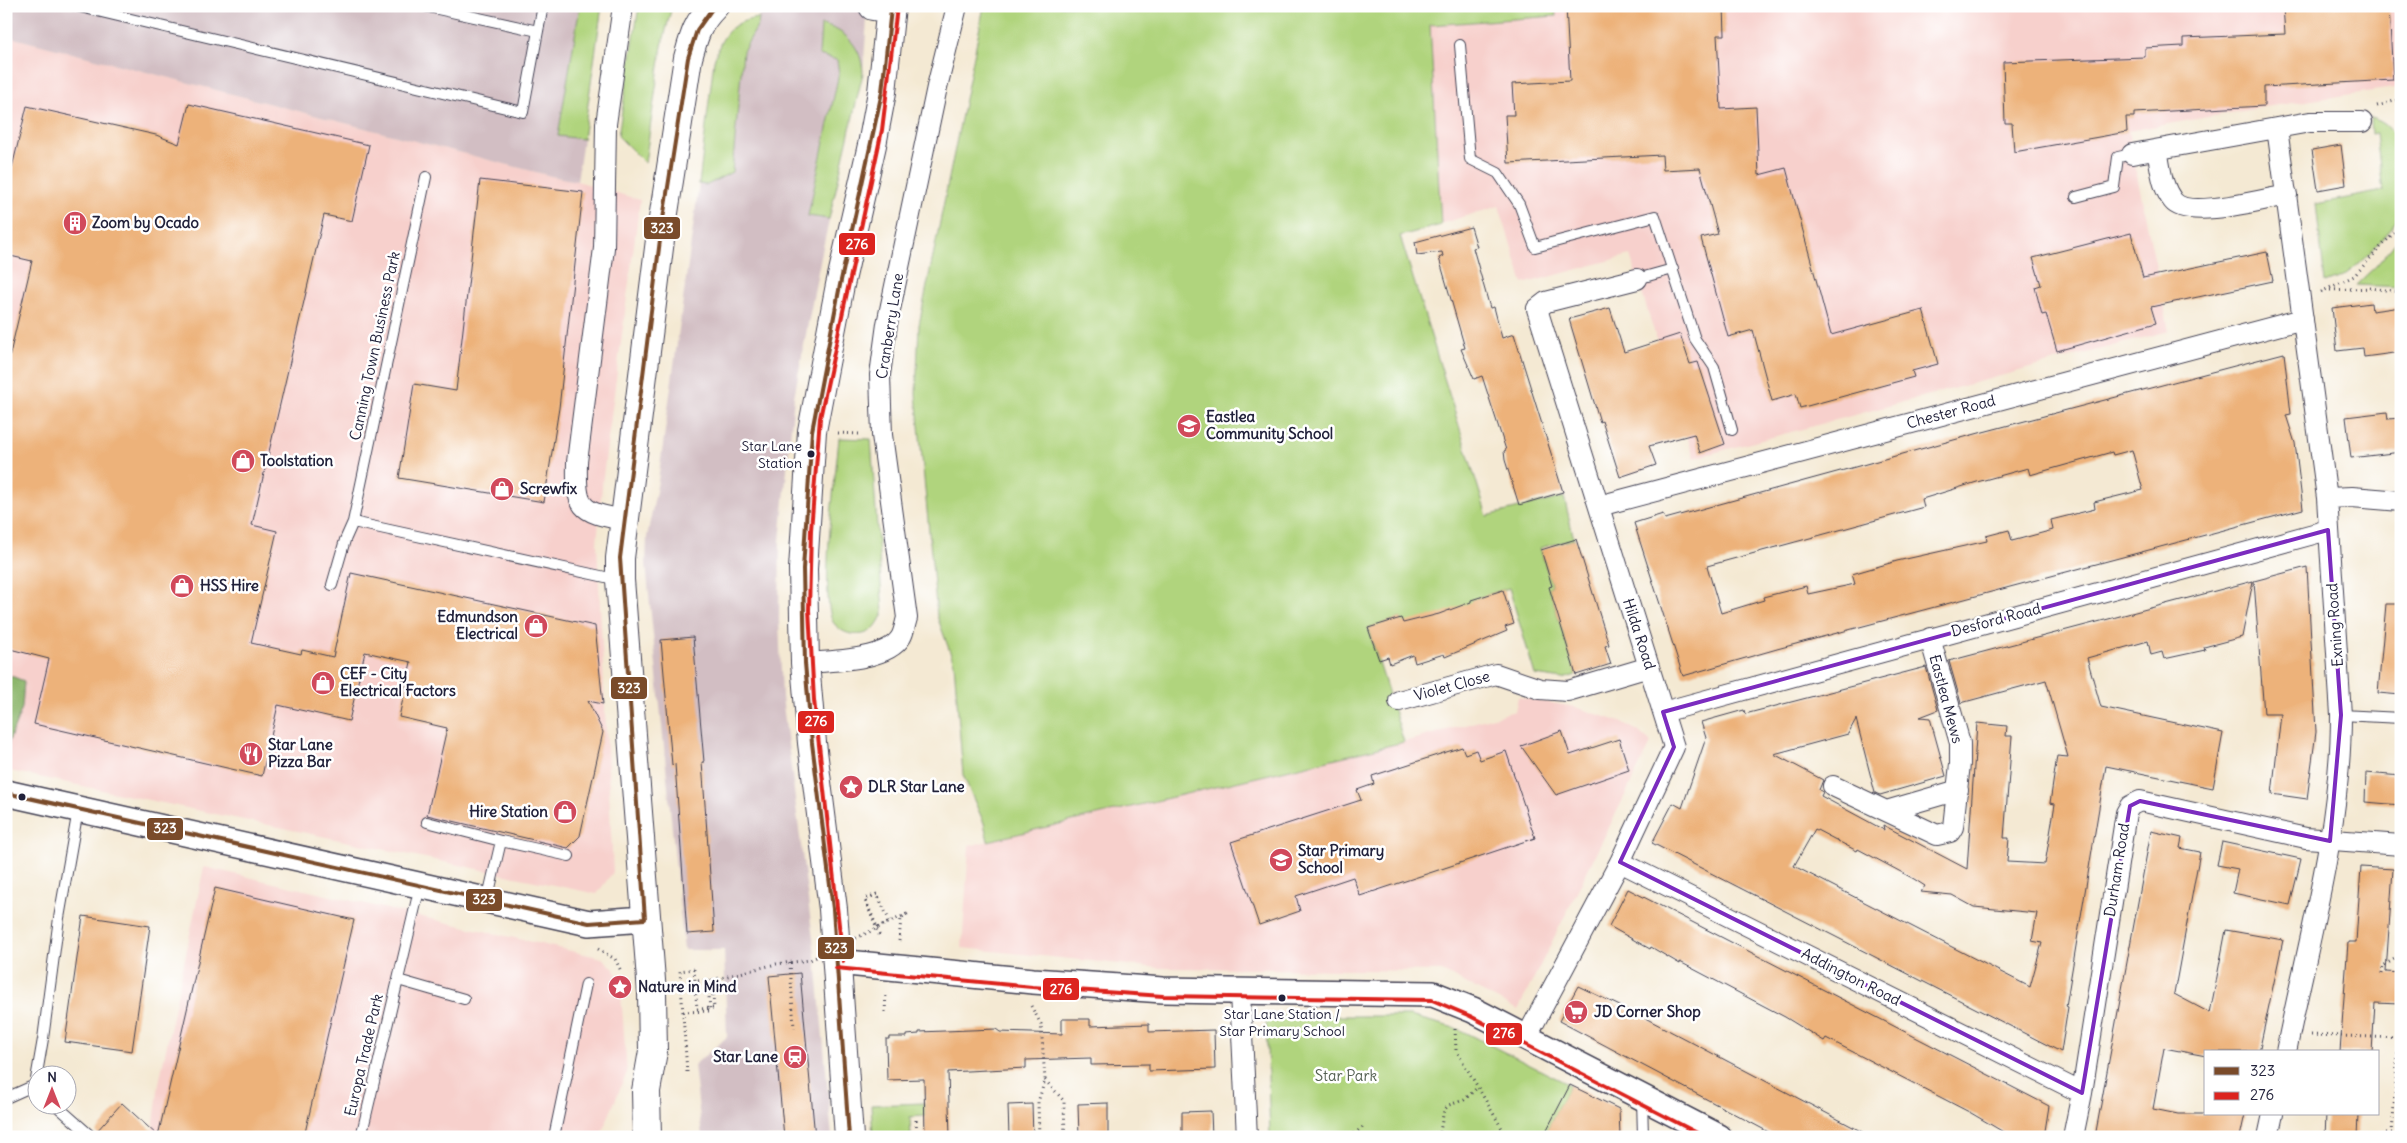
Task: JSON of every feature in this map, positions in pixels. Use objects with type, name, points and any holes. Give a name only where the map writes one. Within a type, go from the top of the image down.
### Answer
[{"type":"main road","points":[[647,1137],[646,1091],[653,1051],[652,993],[620,580],[624,520],[661,232],[688,58],[693,36],[702,18],[714,6]]},
{"type":"main road","points":[[849,1137],[832,901],[812,743],[805,663],[803,569],[812,431],[840,285],[882,92],[885,7]]},
{"type":"street","points":[[622,6],[606,124],[604,248],[576,484],[581,503],[593,514],[624,520]]},
{"type":"street","name":"Cranberry Lane","points":[[805,663],[870,655],[887,648],[901,638],[906,618],[882,435],[880,375],[887,324],[957,6]]},
{"type":"street","points":[[2132,154],[2310,122],[2366,115]]},
{"type":"street","name":"Exning Road","points":[[2278,128],[2327,498],[2341,715],[2341,751],[2330,840],[2287,1043]]},
{"type":"street","points":[[2157,150],[2163,184],[2174,203],[2188,210],[2204,210],[2287,195]]},
{"type":"street","name":"Hilda Road","points":[[1526,1038],[1620,862],[1674,747],[1537,309],[1546,302],[1637,279]]},
{"type":"street","name":"Chester Road","points":[[1599,506],[2303,319]]},
{"type":"street","points":[[2327,498],[2401,501]]},
{"type":"street","name":"Desford Road","points":[[1663,712],[2328,530]]},
{"type":"street","name":"Eastlea Mews","points":[[1833,786],[1931,832],[1944,834],[1950,832],[1953,827],[1958,790],[1960,743],[1930,638]]},
{"type":"street","name":"Violet Close","points":[[1399,700],[1496,674],[1540,689],[1568,692],[1649,667]]},
{"type":"street","points":[[1886,811],[1958,790]]},
{"type":"street","points":[[6,793],[420,885],[487,902],[589,923],[645,919]]},
{"type":"street","name":"Durham Road","points":[[2073,1137],[2082,1093],[2125,823],[2130,806],[2140,801],[2306,838],[2330,840]]},
{"type":"street","points":[[2330,840],[2401,844]]},
{"type":"street","name":"Addington Road","points":[[1620,862],[2082,1093]]},
{"type":"street","points":[[837,962],[1032,981],[1240,993],[1400,992],[1433,994],[1473,1010],[1719,1137]]},
{"type":"street","points":[[1240,993],[1247,1137]]},
{"type":"street","points":[[2268,1137],[2273,1116]]},
{"type":"lane","points":[[76,6],[523,112],[543,6]]},
{"type":"lane","points":[[424,6],[538,31]]},
{"type":"lane","points":[[1460,45],[1470,159],[1498,173],[1520,204],[1535,247],[1655,216],[1695,339],[1714,367],[1732,430]]},
{"type":"lane","points":[[2076,197],[2114,187],[2118,156],[2132,154]]},
{"type":"lane","name":"Canning Town Business Park","points":[[332,585],[345,540],[353,522],[426,177]]},
{"type":"lane","points":[[1637,279],[1673,268]]},
{"type":"lane","points":[[353,522],[620,580]]},
{"type":"lane","points":[[2341,715],[2401,718]]},
{"type":"lane","points":[[39,1066],[59,918],[78,810]]},
{"type":"lane","points":[[427,822],[569,856]]},
{"type":"lane","points":[[487,902],[501,840]]},
{"type":"lane","name":"Europa Trade Park","points":[[361,1137],[420,885]]},
{"type":"lane","name":"Europa Trade Park","points":[[398,980],[464,999]]},
{"type":"lane","points":[[554,1137],[586,984]]},
{"type":"lane","points":[[6,1098],[28,1090]]},
{"type":"lane","points":[[1642,1097],[1643,1137]]},
{"type":"lane","points":[[68,1116],[92,1137]]},
{"type":"path","points":[[2366,115],[2401,99]]},
{"type":"path","points":[[2301,297],[2326,290],[2354,276],[2401,225]]},
{"type":"path","points":[[2326,290],[2370,288],[2401,292]]},
{"type":"path","points":[[880,938],[865,900],[871,896],[877,894],[880,900],[884,908],[890,922],[878,927],[871,913],[868,906],[865,899],[871,896],[878,894],[891,922]]},
{"type":"path","points":[[687,1072],[680,971],[694,969],[695,980],[712,980],[776,964],[810,960],[910,913],[901,918],[899,941]]},
{"type":"path","points":[[594,947],[616,958],[620,965]]},
{"type":"path","points":[[2382,974],[2383,966],[2401,955]]},
{"type":"path","points":[[790,963],[794,1028]]},
{"type":"path","points":[[683,1012],[710,1011],[710,1002],[708,982],[695,983],[697,1008],[705,1008],[714,1008],[712,980]]},
{"type":"path","points":[[885,1012],[886,995]]},
{"type":"path","points":[[1031,1002],[1031,1008],[1041,1024],[1045,1080],[1038,1102],[1039,1137]]},
{"type":"path","points":[[1454,1023],[1456,1050],[1507,1137]]},
{"type":"path","points":[[2287,1043],[2400,1038],[2392,1133],[2385,1133],[2385,1137]]},
{"type":"path","points":[[1045,1080],[1064,1101],[1064,1137]]},
{"type":"path","points":[[1439,1137],[1444,1110],[1449,1105],[1464,1100],[1478,1087]]},
{"type":"path","points":[[916,1120],[917,1137]]},
{"type":"path","points":[[1350,1137],[1362,1126]]},
{"type":"highlighted area","points":[[2328,530],[2341,715],[2330,841],[2140,801],[2130,806],[2082,1093],[1620,862],[1674,747],[1663,712]]},
{"type":"shaded area","points":[[6,6],[602,6],[577,181],[551,176],[6,36]]},
{"type":"shaded area","points":[[760,6],[868,6],[863,73],[821,256],[794,397],[780,542],[779,619],[782,697],[817,970],[832,1137],[702,1137],[694,1065],[727,1037],[724,950],[684,950],[646,564],[647,537],[658,481],[699,184],[707,185],[732,172],[743,51],[758,25]]},
{"type":"shaded area","name":"Eastlea Community School","points":[[984,6],[2401,6],[2401,76],[2400,87],[2265,107],[2128,131],[2169,331],[1694,458],[1630,255],[1523,284],[1499,206],[1400,236],[1487,516],[1564,497],[1574,539],[1356,592],[1404,742],[1515,711],[1518,697],[1575,707],[1621,722],[1638,731],[1651,743],[1518,1010],[1442,971],[1160,968],[962,948],[969,846],[988,841],[984,823],[963,775],[954,663],[937,616],[916,394],[919,325]]},
{"type":"shaded area","points":[[6,36],[551,176],[577,181],[640,200],[603,476],[597,543],[613,872],[597,894],[6,770]]},
{"type":"shaded area","points":[[204,867],[602,958],[614,969],[620,982],[627,1072],[600,1137],[152,1137],[159,1083]]},
{"type":"green space","points":[[580,6],[602,6],[583,139],[558,136]]},
{"type":"green space","points":[[639,6],[672,6],[662,46],[645,163],[618,136]]},
{"type":"green space","points":[[984,6],[1555,6],[1556,16],[1430,25],[1441,225],[1400,236],[1487,516],[1564,497],[1574,539],[1540,548],[1552,586],[1549,587],[1576,675],[1563,679],[1535,675],[1509,588],[1471,600],[1472,604],[1404,626],[1401,618],[1368,628],[1404,742],[988,841],[984,823],[963,775],[954,663],[937,616],[916,394],[919,325]]},
{"type":"green space","points":[[759,18],[758,25],[743,51],[732,172],[707,185],[699,184],[714,60],[717,51],[724,37],[735,26],[741,22]]},
{"type":"green space","points":[[821,25],[838,31],[851,41],[860,56],[863,73],[829,219],[808,216],[839,73],[837,60],[819,55]]},
{"type":"green space","points":[[2370,118],[2381,122],[2389,128],[2398,145],[2401,166],[2399,213],[2396,221],[2386,234],[2359,264],[2344,275],[2325,283],[2316,204],[2383,191],[2376,133],[2371,134]]},
{"type":"green space","points":[[2401,236],[2401,287],[2356,285],[2376,266]]},
{"type":"green space","points":[[839,438],[871,439],[883,613],[873,629],[863,634],[850,634],[842,631],[833,622],[829,608],[828,562]]},
{"type":"green space","points":[[6,674],[24,681],[22,708],[6,749]]},
{"type":"green space","name":"Star Park","points":[[1266,1016],[1410,1016],[1458,1029],[1570,1085],[1543,1137],[1270,1137]]},
{"type":"green space","points":[[924,1103],[925,1116],[910,1117],[911,1137],[873,1137],[871,1105]]},
{"type":"building","points":[[1566,6],[1724,6],[1725,35],[1717,35],[1721,109],[1756,107],[1759,175],[1786,168],[1831,335],[1923,310],[1938,364],[1912,371],[1914,377],[1800,408],[1796,394],[1772,401],[1753,330],[1728,337],[1701,238],[1718,234],[1700,168],[1663,170],[1662,155],[1508,163],[1505,115],[1514,115],[1512,84],[1570,81]]},
{"type":"building","points":[[2283,6],[2389,6],[2393,80],[2264,87],[2264,106],[2134,113],[2134,117],[2126,117],[2127,132],[2014,152],[2012,123],[2005,123],[2003,62],[2145,57],[2145,48],[2183,46],[2183,38],[2285,34]]},
{"type":"building","points":[[189,104],[369,145],[352,221],[324,215],[252,525],[277,531],[251,643],[301,654],[302,650],[333,657],[351,573],[595,626],[603,704],[588,701],[603,732],[580,836],[568,848],[427,815],[447,728],[399,717],[411,662],[365,652],[349,721],[278,705],[262,776],[34,724],[49,659],[6,648],[6,371],[32,261],[6,255],[6,192],[27,106],[156,135],[179,144]]},
{"type":"building","points":[[2341,145],[2346,185],[2318,190],[2312,150]]},
{"type":"building","points":[[480,180],[583,192],[559,408],[544,502],[399,478],[414,384],[456,391]]},
{"type":"building","points":[[1471,227],[1477,247],[1473,248],[1490,308],[1494,307],[1502,338],[1514,334],[1563,492],[1519,505],[1505,460],[1504,451],[1506,450],[1482,376],[1474,379],[1461,349],[1465,348],[1439,258],[1443,256],[1442,252],[1417,255],[1415,242]]},
{"type":"building","points":[[2131,233],[2143,278],[2267,252],[2273,281],[2151,307],[2156,323],[2057,351],[2046,314],[2042,315],[2035,287],[2041,285],[2033,258]]},
{"type":"building","points":[[2371,303],[2372,311],[2401,307],[2401,352],[2364,357],[2363,348],[2337,351],[2332,308]]},
{"type":"building","points":[[1610,308],[1624,352],[1680,334],[1690,364],[1698,362],[1725,444],[1700,453],[1694,434],[1649,446],[1656,465],[1620,477],[1602,421],[1600,422],[1569,319]]},
{"type":"building","points":[[2284,353],[2291,414],[2286,415],[2295,443],[2303,509],[1777,649],[1683,676],[1634,523],[1663,514],[1665,519],[1983,432]],"holes":[[[2132,450],[2143,490],[2094,502],[2095,509],[2051,520],[2053,530],[2012,541],[2009,530],[1986,536],[1987,541],[1897,561],[1852,574],[1855,584],[1808,594],[1806,586],[1763,597],[1764,600],[1721,613],[1707,566],[1924,507],[1922,499],[1977,482],[2028,468],[2030,475],[2112,452],[2113,455]]]},
{"type":"building","points":[[2387,412],[2388,419],[2401,418],[2401,452],[2351,458],[2346,417]]},
{"type":"building","points":[[1576,539],[1609,645],[1605,646],[1611,664],[1576,675],[1549,587],[1552,586],[1541,550]]},
{"type":"building","points":[[2307,567],[2316,732],[2307,799],[2272,794],[2281,714],[2264,714],[2254,581]]},
{"type":"building","points":[[2253,581],[2242,637],[2204,647],[2205,650],[2164,659],[2162,652],[2151,655],[2148,641],[2087,658],[2101,707],[2223,733],[2213,788],[2106,766],[2066,1006],[2068,1007],[2061,1052],[1652,843],[1673,803],[1682,808],[1706,738],[1701,722],[1744,710],[1745,714],[1926,667],[1938,710],[1920,717],[1930,718],[1946,776],[1880,795],[1875,793],[1856,719],[1848,734],[1774,754],[1823,780],[1819,790],[1823,792],[1821,796],[1884,830],[1883,825],[1967,869],[1977,723],[2007,726],[2006,736],[2012,736],[2004,838],[2009,838],[2007,862],[2045,864],[2055,804],[2050,803],[2057,756],[2068,757],[2046,680],[1961,703],[1949,661]],"holes":[[[1815,829],[1857,851],[1858,849],[1925,886],[1921,892],[1952,895],[1974,907],[2037,913],[2032,941],[2042,943],[2030,987],[1794,866]]]},
{"type":"building","points":[[1503,590],[1514,624],[1505,627],[1507,631],[1445,657],[1444,654],[1415,663],[1413,655],[1390,664],[1388,657],[1379,660],[1368,628],[1401,618],[1403,623],[1439,614],[1471,602],[1471,600]]},
{"type":"building","points":[[2386,604],[2401,604],[2401,695],[2378,693]]},
{"type":"building","points":[[693,637],[704,762],[702,762],[714,932],[687,934],[675,764],[672,765],[661,640]]},
{"type":"building","points":[[1562,731],[1570,755],[1619,739],[1629,770],[1556,795],[1521,746]]},
{"type":"building","points":[[1462,747],[1465,754],[1476,750],[1480,760],[1506,751],[1535,838],[1360,896],[1353,877],[1296,896],[1300,911],[1259,925],[1231,842],[1361,800],[1357,790],[1374,784],[1372,776]]},
{"type":"building","points":[[2366,773],[2401,776],[2401,805],[2365,802]]},
{"type":"building","points":[[2151,831],[2182,838],[2180,848],[2200,852],[2174,994],[2210,1013],[2226,930],[2283,940],[2259,1050],[2204,1050],[2204,1056],[2164,1048],[2153,1109],[2178,1114],[2204,1114],[2204,1116],[2245,1116],[2240,1137],[2095,1137]]},
{"type":"building","points":[[2222,842],[2301,859],[2290,905],[2233,893],[2238,869],[2217,865]]},
{"type":"building","points":[[2361,867],[2393,869],[2386,972],[2401,973],[2401,1004],[2375,1003],[2372,1050],[2340,1050],[2348,942],[2356,942]]},
{"type":"building","points":[[215,888],[354,920],[304,1137],[99,1137],[96,1132],[122,1103],[158,1136]]},
{"type":"building","points":[[1628,889],[2049,1106],[2044,1137],[2012,1137],[1971,1113],[1826,1038],[1824,1041],[1785,1017],[1680,962],[1680,964],[1651,947],[1650,949],[1609,926]]},
{"type":"building","points":[[83,916],[150,926],[132,1051],[65,1042]]},
{"type":"building","points":[[800,973],[815,1137],[784,1137],[769,976]]},
{"type":"building","points":[[1578,986],[1647,1019],[1872,1137],[1778,1137],[1559,1021]]},
{"type":"building","points":[[1062,1019],[1090,1019],[1090,1026],[1149,1024],[1149,1032],[1214,1030],[1215,1069],[1149,1071],[1149,1064],[1091,1065],[1091,1058],[1026,1060],[1026,1068],[948,1072],[950,1137],[925,1137],[924,1079],[887,1080],[886,1039],[889,1039],[889,1037],[906,1037],[906,1035],[919,1034],[919,1032],[996,1029],[1000,1032],[1062,1034]]},
{"type":"building","points":[[1570,1085],[1619,1109],[1620,1137],[1543,1137]]},
{"type":"building","points":[[1108,1103],[1108,1137],[1079,1137],[1078,1104]]},
{"type":"building","points":[[1032,1104],[1033,1137],[1009,1137],[1008,1105]]},
{"type":"building","points":[[1211,1111],[1212,1137],[1182,1137],[1182,1112]]},
{"type":"building","points":[[2326,1116],[2358,1116],[2357,1137],[2325,1137]]},
{"type":"transit line","name":"323","points":[[645,919],[620,558],[661,232],[688,58],[697,30],[714,6]]},
{"type":"transit line","name":"276","points":[[843,961],[814,700],[809,610],[811,530],[820,418],[882,130],[897,7]]},
{"type":"transit line","name":"323","points":[[849,1137],[833,909],[812,743],[805,663],[803,569],[812,431],[840,285],[882,92],[891,9]]},
{"type":"transit line","name":"323","points":[[6,793],[589,923],[645,919]]},
{"type":"transit line","name":"276","points":[[836,968],[1032,987],[1163,996],[1432,1000],[1470,1016],[1705,1137]]},
{"type":"place","name":"Zoom by Ocado","points":[[75,223]]},
{"type":"place","name":"Eastlea Community School","points":[[1189,426]]},
{"type":"place","name":"Star Lane Station","points":[[811,454]]},
{"type":"place","name":"Toolstation","points":[[243,461]]},
{"type":"place","name":"Screwfix","points":[[502,489]]},
{"type":"place","name":"HSS Hire","points":[[182,586]]},
{"type":"place","name":"Edmundson Electrical","points":[[536,626]]},
{"type":"place","name":"CEF - City Electrical Factors","points":[[323,683]]},
{"type":"place","name":"Star Lane Pizza Bar","points":[[251,754]]},
{"type":"place","name":"DLR Star Lane","points":[[851,787]]},
{"type":"place","name":"Hire Station","points":[[565,812]]},
{"type":"place","name":"Star Primary School","points":[[1281,860]]},
{"type":"place","name":"Nature in Mind","points":[[620,987]]},
{"type":"place","name":"Star Lane Station / Star Primary School","points":[[1282,998]]},
{"type":"place","name":"JD Corner Shop","points":[[1576,1012]]},
{"type":"place","name":"Star Lane","points":[[795,1057]]}]
